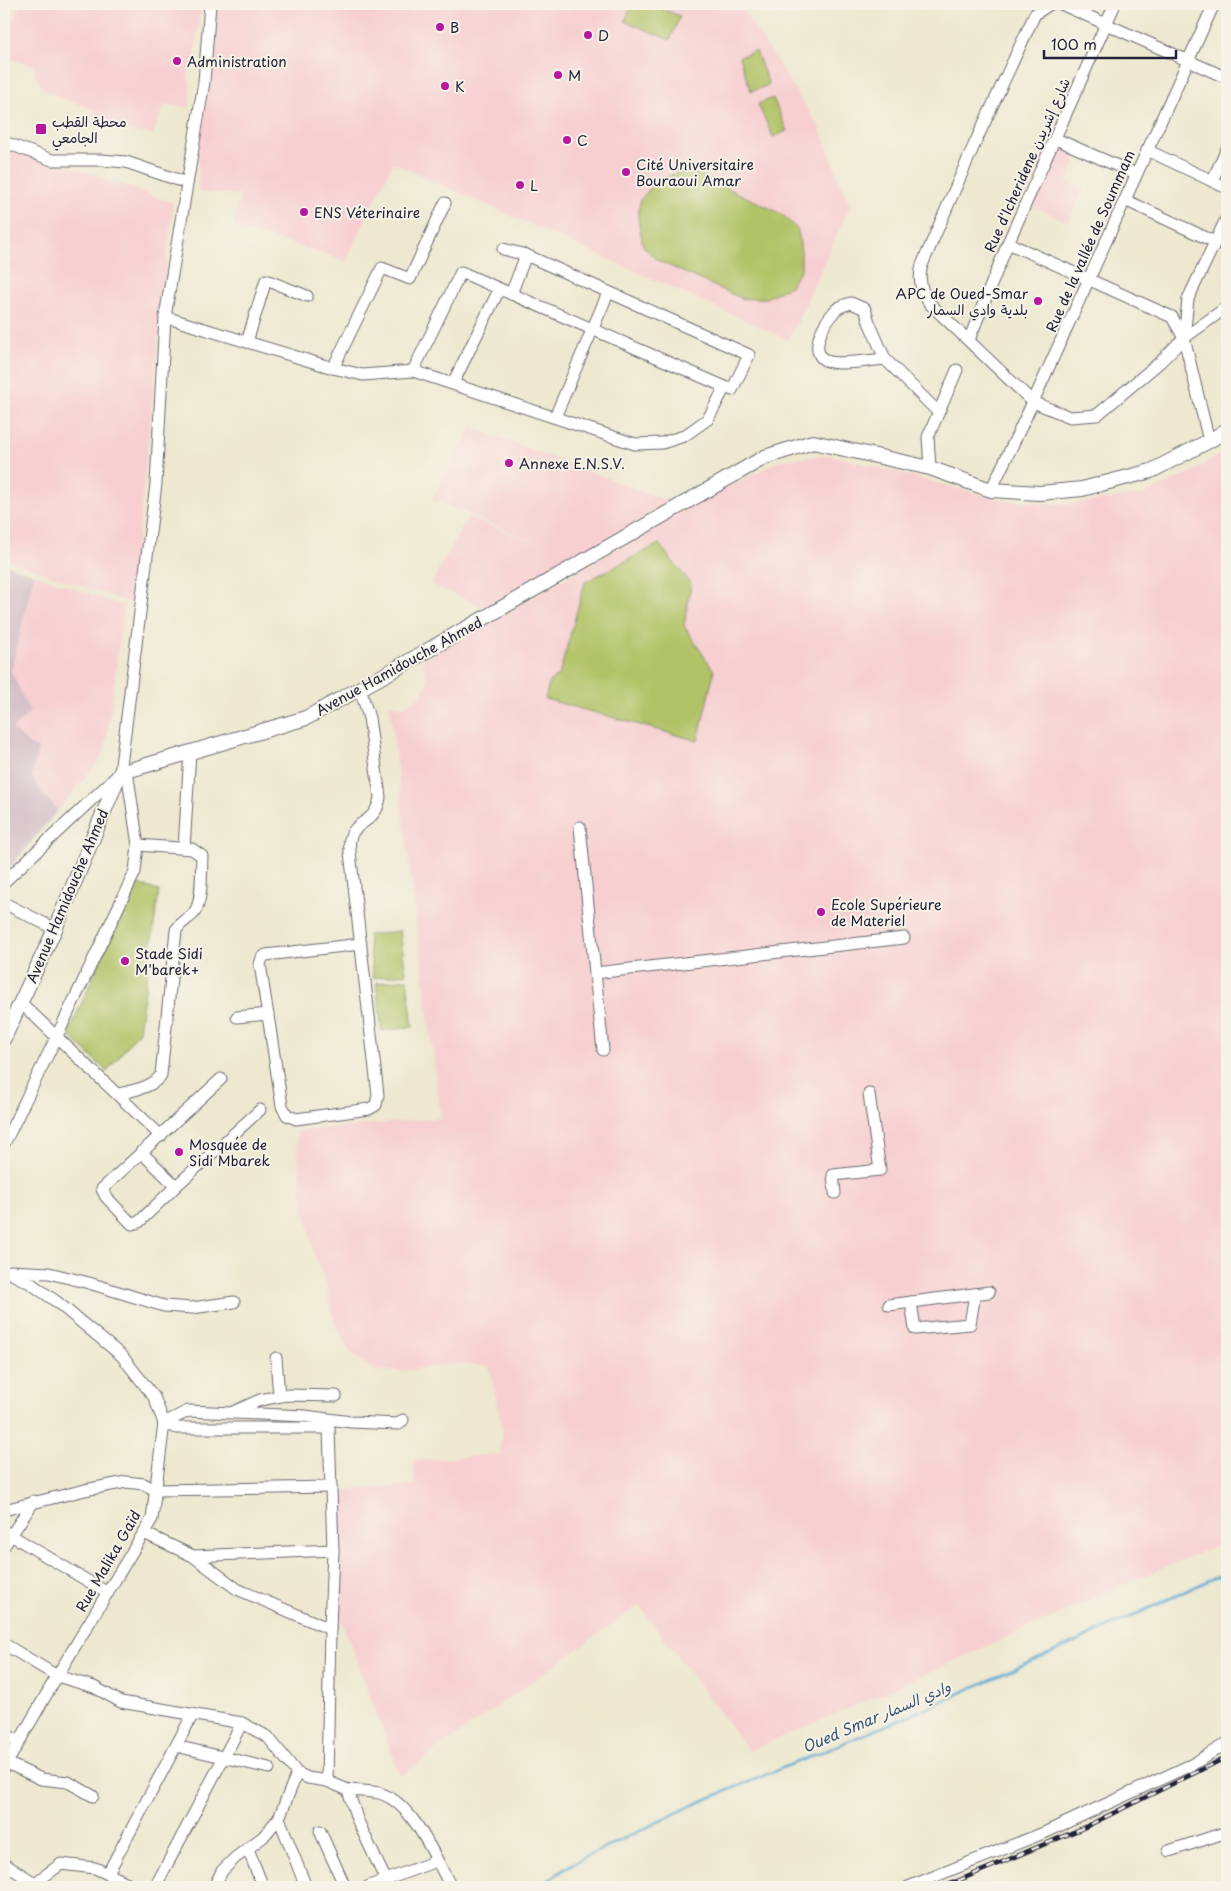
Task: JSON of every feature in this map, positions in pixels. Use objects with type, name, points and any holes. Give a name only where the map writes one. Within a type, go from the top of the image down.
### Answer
[{"type":"main road","name":"Avenue Hamidouche Ahmed","points":[[4,1038],[55,929],[124,772],[306,718],[765,458],[813,442],[930,468],[991,490],[1040,493],[1082,489],[1151,471],[1227,430]]},
{"type":"street","points":[[4,1144],[135,872],[138,845],[124,772],[156,484],[165,317],[204,82],[210,4]]},
{"type":"street","points":[[1050,4],[1035,14],[975,143],[920,274],[923,293],[930,304],[1034,402],[1070,417],[1096,414],[1160,362],[1184,338],[1227,307]]},
{"type":"street","points":[[1062,4],[1227,78]]},
{"type":"street","name":"Rue d'Icheridene شارع إشريدن","points":[[969,340],[1008,243],[1116,4]]},
{"type":"street","name":"Rue de la vallée de Soummam","points":[[991,490],[1034,402],[1214,4]]},
{"type":"street","points":[[1056,139],[1136,174]]},
{"type":"street","points":[[4,142],[52,160],[126,162],[187,183]]},
{"type":"street","points":[[1212,181],[1227,149]]},
{"type":"street","points":[[1147,150],[1227,188]]},
{"type":"street","points":[[1125,200],[1215,242]]},
{"type":"street","points":[[333,368],[382,268],[410,279],[445,203]]},
{"type":"street","points":[[1184,338],[1188,299],[1227,217]]},
{"type":"street","points":[[1008,243],[1172,317],[1184,338],[1209,441]]},
{"type":"street","points":[[413,371],[460,272],[732,390],[750,355],[526,255],[503,250]]},
{"type":"street","points":[[453,383],[526,255]]},
{"type":"street","points":[[246,342],[266,280],[307,296]]},
{"type":"street","points":[[555,417],[594,330],[608,293]]},
{"type":"street","points":[[885,359],[843,363],[827,361],[818,354],[817,346],[822,330],[835,310],[850,302],[865,309],[885,359],[938,412]]},
{"type":"street","points":[[165,317],[333,368],[363,375],[413,371],[635,444],[662,443],[684,436],[708,419],[725,387]]},
{"type":"street","points":[[930,468],[928,437],[957,370]]},
{"type":"street","points":[[360,688],[369,718],[380,797],[378,808],[372,817],[358,826],[350,839],[350,852],[361,944],[378,1095],[376,1104],[370,1109],[296,1119],[287,1115],[282,1106],[260,964],[262,958],[266,954],[361,944]]},
{"type":"street","points":[[184,848],[190,752]]},
{"type":"street","points":[[4,882],[124,772]]},
{"type":"street","points":[[580,827],[603,1050]]},
{"type":"street","points":[[118,1094],[152,1084],[161,1075],[176,930],[182,921],[193,914],[199,904],[202,856],[192,849],[138,845]]},
{"type":"street","points":[[4,903],[55,929]]},
{"type":"street","points":[[596,973],[904,938]]},
{"type":"street","points":[[21,1002],[161,1136]]},
{"type":"street","points":[[237,1017],[268,1014]]},
{"type":"street","points":[[221,1079],[102,1189],[106,1197],[132,1224],[139,1222],[260,1110]]},
{"type":"street","points":[[835,1194],[833,1175],[880,1170],[869,1094]]},
{"type":"street","points":[[140,1152],[176,1186]]},
{"type":"street","points":[[4,1270],[49,1273],[164,1306],[192,1308],[234,1302]]},
{"type":"street","name":"Rue Malika Gaïd","points":[[4,1270],[30,1283],[57,1302],[122,1356],[154,1397],[164,1423],[152,1519],[5,1765]]},
{"type":"street","points":[[889,1305],[989,1292]]},
{"type":"street","points":[[911,1302],[915,1329],[970,1324],[975,1294]]},
{"type":"street","points":[[276,1358],[279,1396]]},
{"type":"street","points":[[232,1413],[260,1400],[279,1396],[336,1396]]},
{"type":"street","points":[[164,1423],[188,1411],[305,1416],[351,1422],[399,1424],[403,1420]]},
{"type":"street","points":[[164,1423],[177,1428],[329,1428],[333,1550],[326,1781]]},
{"type":"street","points":[[4,1510],[34,1501],[126,1482],[144,1484],[156,1490],[331,1487]]},
{"type":"street","points":[[4,1546],[7,1532],[34,1501]]},
{"type":"street","points":[[7,1532],[108,1593]]},
{"type":"street","points":[[144,1532],[193,1556],[237,1589],[330,1629]]},
{"type":"street","points":[[193,1556],[333,1550]]},
{"type":"street","points":[[4,1644],[57,1676],[94,1687],[121,1702],[242,1723],[268,1737],[297,1773],[308,1778],[326,1781],[348,1790],[379,1793],[396,1802],[415,1822],[450,1887]]},
{"type":"street","points":[[108,1873],[193,1714]]},
{"type":"street","points":[[155,1887],[242,1723]]},
{"type":"street","points":[[4,1733],[19,1742]]},
{"type":"street","points":[[908,1887],[1055,1828],[1193,1764],[1227,1743]]},
{"type":"street","points":[[176,1746],[270,1768]]},
{"type":"street","points":[[5,1765],[41,1779],[68,1782],[93,1796]]},
{"type":"street","points":[[214,1887],[222,1871],[234,1858],[263,1837],[279,1818],[297,1773]]},
{"type":"street","points":[[348,1790],[357,1819],[387,1883]]},
{"type":"street","points":[[279,1818],[306,1887]]},
{"type":"street","points":[[320,1831],[345,1887]]},
{"type":"street","points":[[1168,1851],[1227,1832]]},
{"type":"street","points":[[248,1849],[263,1887]]},
{"type":"street","points":[[367,1887],[387,1883],[436,1861]]},
{"type":"street","points":[[4,1864],[33,1885],[61,1864],[95,1868],[136,1887]]},
{"type":"shaded area","points":[[20,4],[201,4],[194,63],[189,67],[188,79],[191,82],[190,107],[165,105],[153,134],[108,129],[92,124],[95,110],[49,93],[41,86],[35,76],[34,65],[4,58],[4,45]]},
{"type":"shaded area","name":"Cité Universitaire Bouraoui Amar","points":[[212,4],[740,5],[819,127],[850,206],[789,340],[393,163],[346,261],[277,239],[234,229],[240,195],[198,192],[199,137]]},
{"type":"shaded area","points":[[4,143],[173,203],[131,603],[4,559]]},
{"type":"shaded area","points":[[1063,144],[1080,153],[1067,181],[1084,189],[1068,222],[1031,205]]},
{"type":"shaded area","name":"Annexe E.N.S.V.","points":[[471,427],[671,502],[486,608],[431,584],[468,517],[546,547],[432,499]]},
{"type":"shaded area","name":"Ecole Supérieure de Materiel","points":[[1227,449],[1227,1541],[749,1751],[639,1605],[400,1776],[340,1617],[340,1490],[415,1485],[413,1461],[500,1454],[503,1431],[489,1366],[452,1364],[403,1371],[375,1371],[349,1351],[335,1324],[326,1286],[314,1253],[302,1197],[296,1131],[441,1118],[389,704],[404,707],[421,695],[427,684],[422,661],[705,498],[781,460],[831,455],[1001,500],[1069,504],[1143,495],[1194,471]]},
{"type":"shaded area","points":[[4,564],[34,574],[11,671],[30,712],[12,729],[30,745],[38,748],[32,776],[42,793],[58,810],[5,873]]},
{"type":"shaded area","points":[[34,574],[124,606],[106,744],[101,759],[58,810],[42,793],[32,776],[30,745],[12,729],[11,671]]},
{"type":"green space","points":[[632,4],[650,4],[680,16],[670,40],[625,21]]},
{"type":"green space","points":[[756,51],[769,85],[751,91],[739,57]]},
{"type":"green space","points":[[773,98],[787,131],[773,137],[758,104]]},
{"type":"green space","points":[[677,172],[696,173],[782,214],[798,230],[801,270],[790,286],[766,298],[743,299],[658,261],[643,246],[638,218],[640,200],[652,186]]},
{"type":"green space","points":[[659,544],[691,584],[684,626],[714,671],[698,741],[545,699],[550,681],[559,675],[585,582]]},
{"type":"green space","name":"Stade Sidi M'barek+","points":[[135,883],[159,891],[139,1031],[107,1072],[68,1034]]},
{"type":"green space","points":[[400,931],[406,974],[373,978],[368,935]]},
{"type":"green space","points":[[407,979],[413,1027],[382,1031],[376,983]]},
{"type":"waterway","name":"Oued Smar وادي السمار","points":[[538,1887],[572,1864],[695,1804],[897,1721],[1076,1642],[1227,1572]]},
{"type":"railway","points":[[943,1887],[1083,1828],[1227,1757]]},
{"type":"place","name":"B","points":[[440,27]]},
{"type":"place","name":"D","points":[[588,35]]},
{"type":"place","name":"Administration","points":[[177,61]]},
{"type":"place","name":"M","points":[[558,75]]},
{"type":"place","name":"K","points":[[445,86]]},
{"type":"place","name":"محطة القطب الجامعي","points":[[41,129]]},
{"type":"place","name":"C","points":[[567,140]]},
{"type":"place","name":"Cité Universitaire Bouraoui Amar","points":[[626,172]]},
{"type":"place","name":"L","points":[[520,185]]},
{"type":"place","name":"ENS Véterinaire","points":[[304,212]]},
{"type":"place","name":"APC de Oued-Smar بلدية وادي السمار","points":[[1038,301]]},
{"type":"place","name":"Annexe E.N.S.V.","points":[[509,463]]},
{"type":"place","name":"Ecole Supérieure de Materiel","points":[[821,912]]},
{"type":"place","name":"Stade Sidi M'barek+","points":[[125,961]]},
{"type":"place","name":"Mosquée de Sidi Mbarek","points":[[179,1152]]}]
